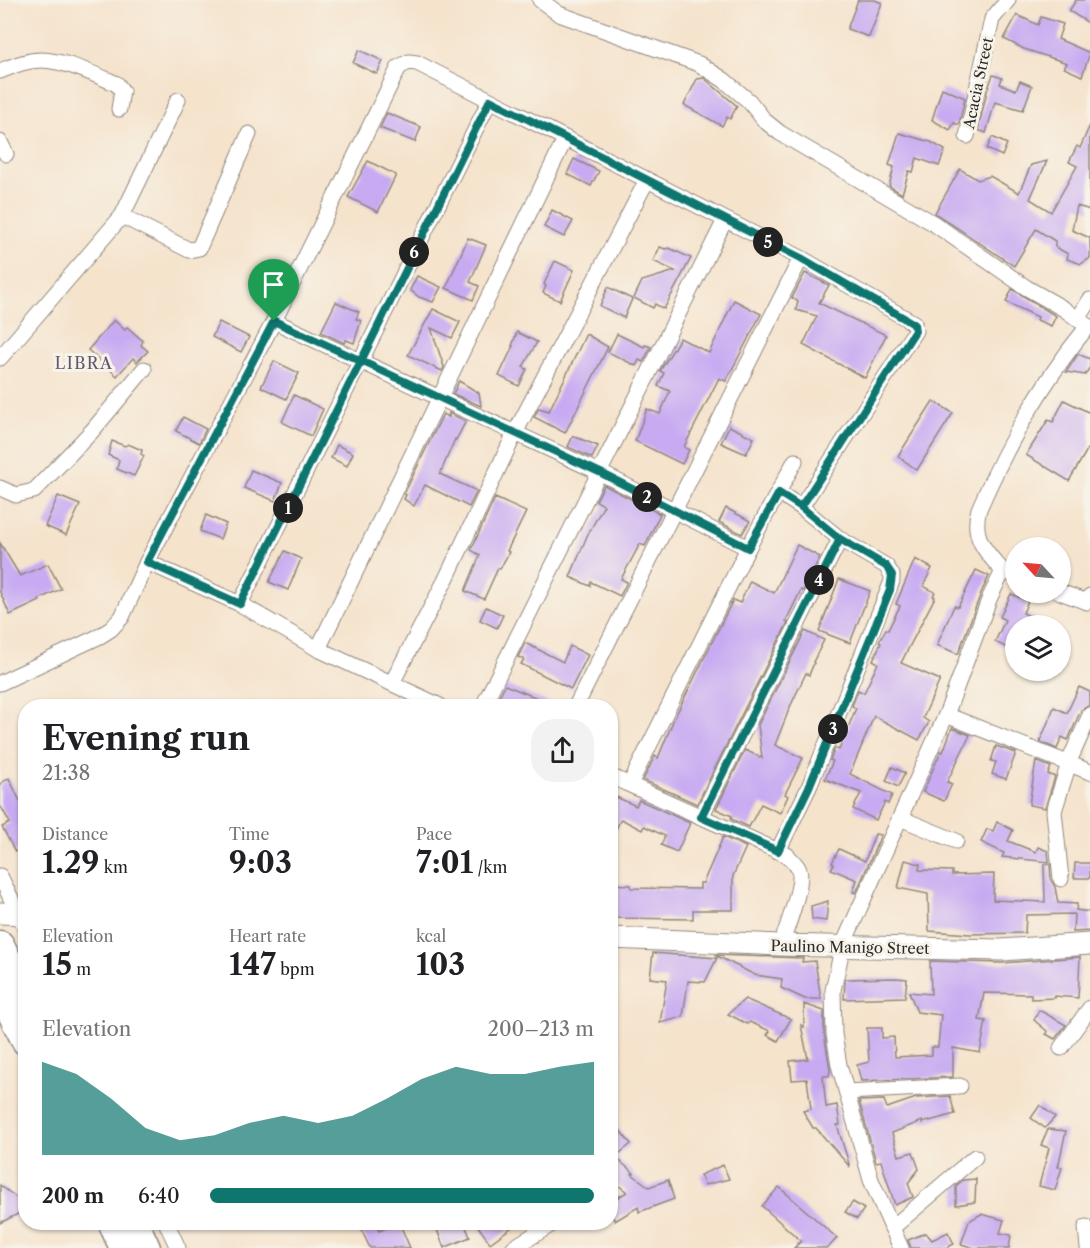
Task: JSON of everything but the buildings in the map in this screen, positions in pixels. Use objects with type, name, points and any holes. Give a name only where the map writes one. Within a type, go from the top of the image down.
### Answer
[{"type":"highway","points":[[0,945],[18,982]]},
{"type":"highway","points":[[0,990],[18,1025]]},
{"type":"highway","points":[[116,1230],[124,1248]]},
{"type":"highway","points":[[138,1230],[146,1248]]},
{"type":"street","points":[[540,0],[559,14],[699,64],[741,94],[780,133],[933,223],[1027,288],[1085,324]]},
{"type":"street","name":"Acacia Street","points":[[967,136],[983,71],[992,19],[1008,0]]},
{"type":"street","points":[[0,71],[20,63],[39,60],[68,66],[117,84],[122,91],[119,109]]},
{"type":"street","points":[[0,683],[100,636],[122,617],[147,562],[274,321],[399,67],[409,62],[417,63],[801,258],[911,320],[915,331],[801,507]]},
{"type":"street","points":[[0,357],[122,216],[178,100]]},
{"type":"street","points":[[240,604],[490,100]]},
{"type":"street","points":[[122,216],[189,250],[199,248],[249,134]]},
{"type":"street","points":[[318,649],[565,139]]},
{"type":"street","points":[[392,683],[447,577],[515,432],[647,180]]},
{"type":"street","points":[[487,699],[725,220]]},
{"type":"street","points":[[580,699],[801,258]]},
{"type":"street","points":[[1005,570],[987,554],[980,543],[975,519],[1010,444],[1085,324],[1090,300]]},
{"type":"street","points":[[274,321],[601,473],[748,548]]},
{"type":"street","points":[[0,488],[16,495],[34,491],[92,431],[144,369]]},
{"type":"street","points":[[630,784],[748,548],[795,461]]},
{"type":"street","points":[[778,851],[809,787],[892,581],[892,575],[886,566],[840,539],[801,507],[779,493]]},
{"type":"street","points":[[701,817],[840,539]]},
{"type":"street","points":[[147,562],[240,604],[318,649],[425,699]]},
{"type":"street","points":[[901,1248],[871,1180],[839,1065],[834,1034],[833,990],[843,945],[946,715],[990,597],[1005,578]]},
{"type":"street","points":[[1071,595],[1089,601]]},
{"type":"street","points":[[946,715],[1090,772]]},
{"type":"street","points":[[1061,879],[1053,811],[1090,715]]},
{"type":"street","points":[[618,779],[778,851],[792,861],[800,875],[781,945]]},
{"type":"street","points":[[900,819],[956,841]]},
{"type":"street","points":[[0,876],[17,917]]},
{"type":"street","name":"Paulino Manigo Street","points":[[618,938],[1000,950],[1090,944]]},
{"type":"street","points":[[1061,1048],[1090,1008]]},
{"type":"street","points":[[847,1092],[960,1086]]},
{"type":"street","points":[[892,1228],[975,1157]]},
{"type":"street","points":[[1086,1227],[1088,1248]]},
{"type":"street","points":[[170,1230],[178,1248]]},
{"type":"street","points":[[513,1248],[542,1230]]},
{"type":"district","name":"LIBRA","points":[[84,363]]},
{"type":"route","points":[[274,321],[147,562],[240,604],[361,361],[601,473],[748,548],[779,493],[801,507],[840,539],[886,566],[892,575],[890,590],[809,787],[778,851],[701,817],[840,539],[801,507],[915,331],[911,320],[801,258],[490,100],[361,361],[274,321]]}]
